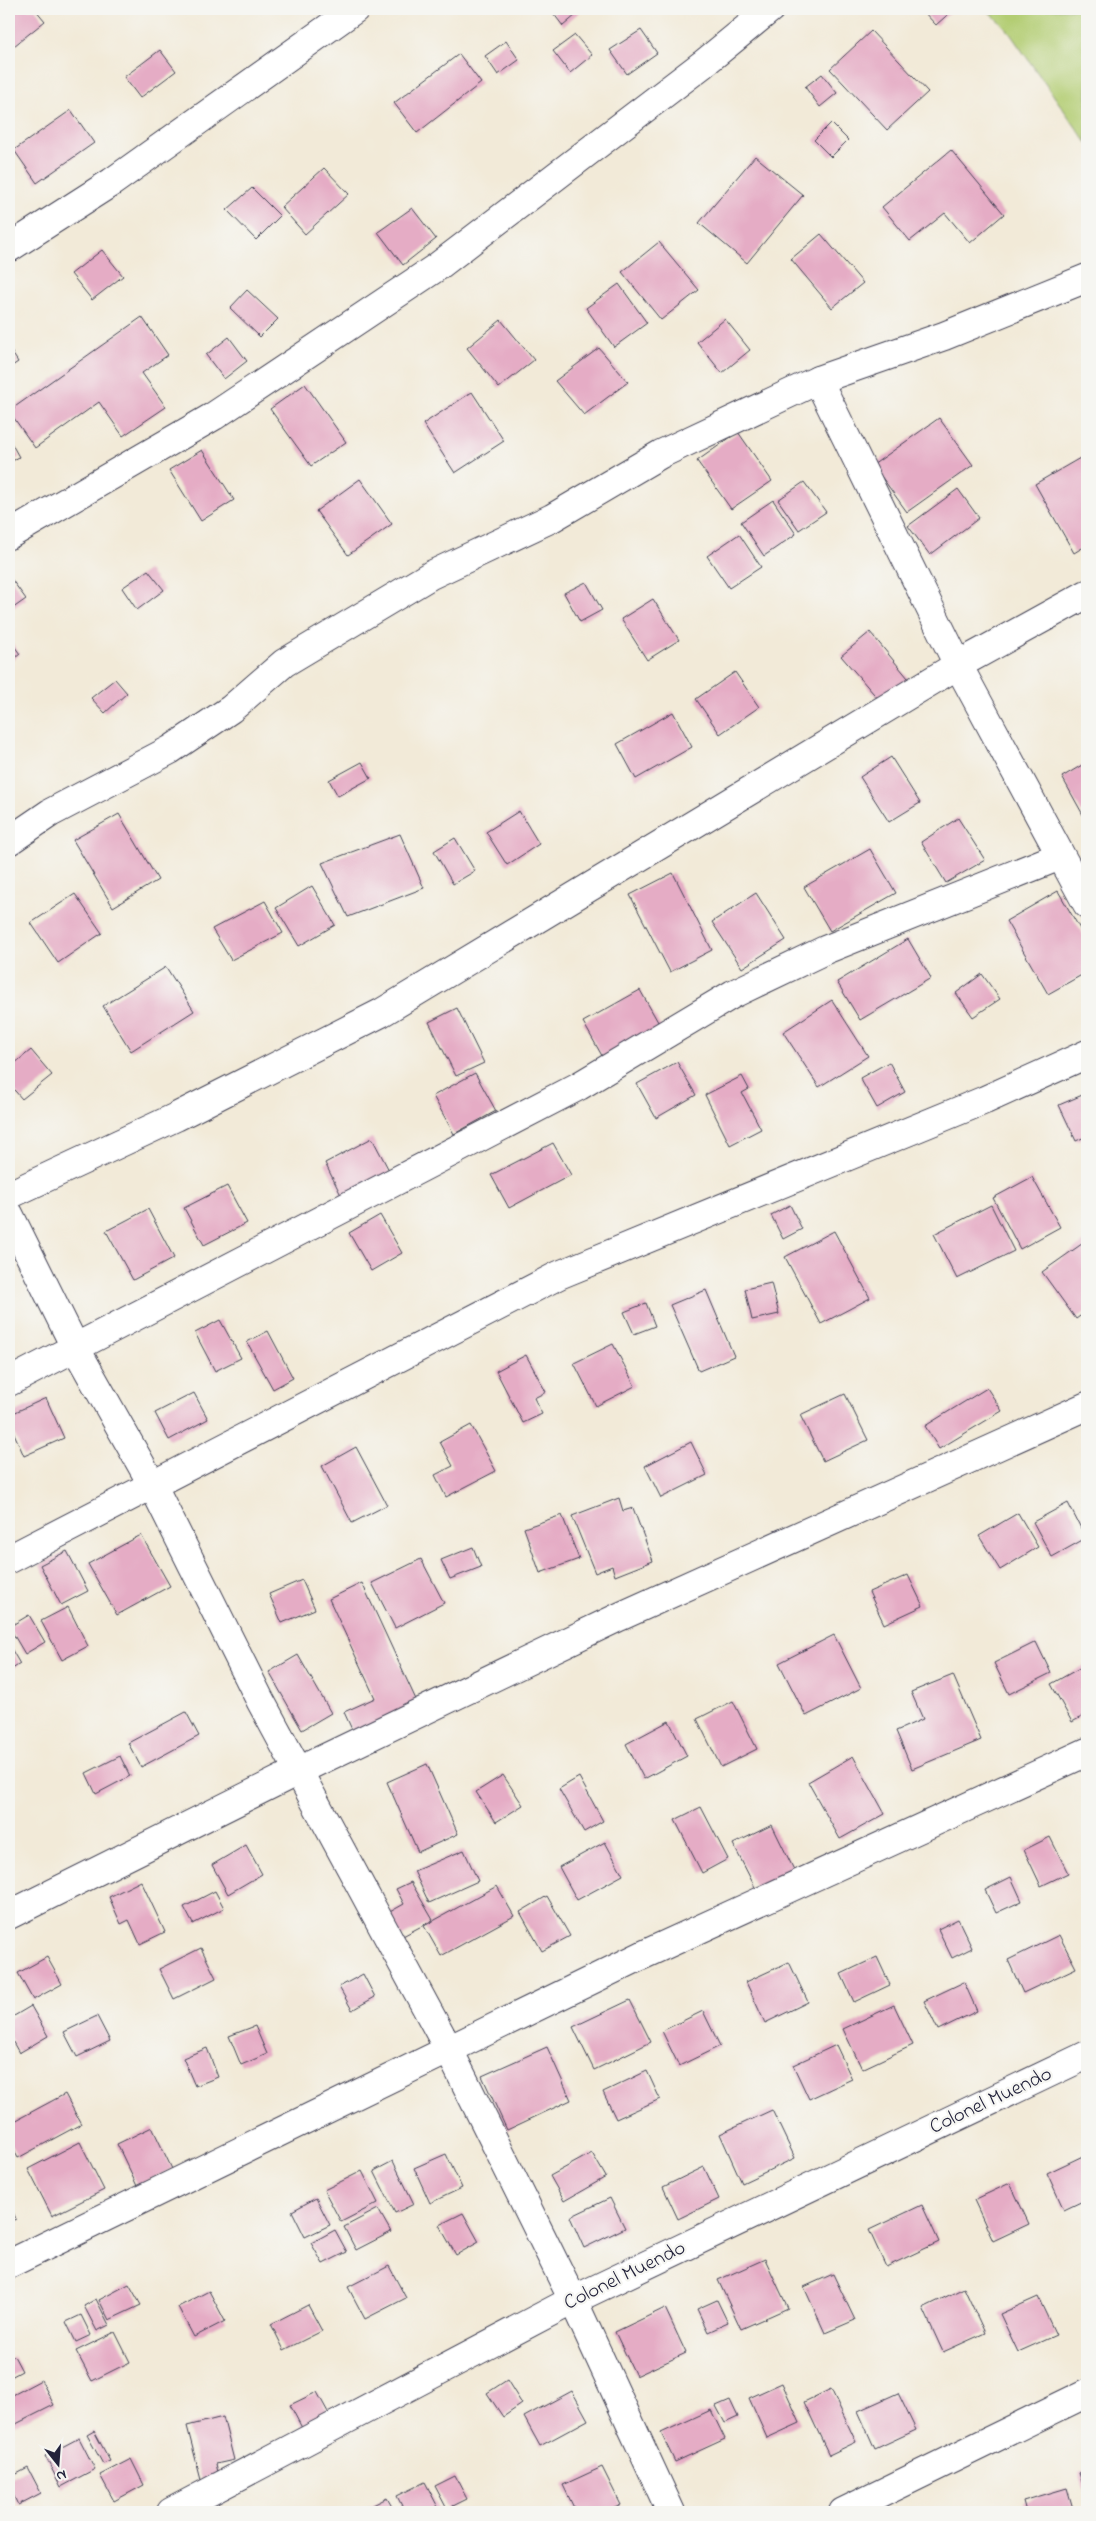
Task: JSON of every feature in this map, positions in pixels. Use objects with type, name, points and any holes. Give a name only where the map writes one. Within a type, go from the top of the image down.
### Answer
[{"type":"street","points":[[9,248],[112,182],[355,9]]},
{"type":"street","points":[[9,535],[214,416],[437,267],[703,64],[770,9]]},
{"type":"street","points":[[9,842],[50,813],[170,750],[231,709],[284,663],[432,575],[552,518],[661,454],[818,380],[944,336],[1087,278]]},
{"type":"street","points":[[818,380],[958,666],[1087,904]]},
{"type":"street","points":[[9,1194],[176,1117],[381,1013],[958,666],[1087,594]]},
{"type":"street","points":[[9,1382],[579,1086],[733,994],[825,950],[1060,856]]},
{"type":"street","points":[[9,1559],[559,1275],[985,1100],[1087,1054]]},
{"type":"street","points":[[9,1214],[44,1280],[75,1347],[152,1484],[260,1700],[448,2048],[573,2300],[671,2512]]},
{"type":"street","points":[[9,1915],[298,1770],[619,1617],[1087,1406]]},
{"type":"street","points":[[9,2264],[448,2048],[643,1955],[1087,1752]]},
{"type":"street","name":"Colonel Muendo","points":[[171,2512],[573,2300],[1087,2055]]},
{"type":"street","points":[[843,2512],[1087,2393]]},
{"type":"green space","points":[[986,9],[1087,9],[1087,143],[1006,28]]},
{"type":"building","points":[[9,9],[35,9],[45,21],[9,50]]},
{"type":"building","points":[[550,9],[583,9],[563,26]]},
{"type":"building","points":[[921,9],[954,9],[936,25]]},
{"type":"building","points":[[641,30],[657,53],[627,74],[610,50]]},
{"type":"building","points":[[871,31],[928,92],[887,130],[830,69]]},
{"type":"building","points":[[575,35],[592,55],[570,73],[553,51]]},
{"type":"building","points":[[506,41],[519,60],[498,75],[485,56]]},
{"type":"building","points":[[160,50],[176,71],[140,98],[124,77]]},
{"type":"building","points":[[459,54],[481,83],[417,133],[394,103]]},
{"type":"building","points":[[822,74],[837,93],[820,107],[805,87]]},
{"type":"building","points":[[71,110],[94,143],[37,183],[14,150]]},
{"type":"building","points":[[831,123],[848,140],[831,157],[814,140]]},
{"type":"building","points":[[951,150],[1004,214],[970,243],[945,213],[910,241],[882,207]]},
{"type":"building","points":[[755,156],[803,195],[747,263],[699,223]]},
{"type":"building","points":[[324,168],[349,194],[305,234],[281,207]]},
{"type":"building","points":[[252,188],[280,216],[256,240],[227,210]]},
{"type":"building","points":[[412,208],[436,239],[403,265],[378,232]]},
{"type":"building","points":[[821,234],[863,283],[832,308],[791,259]]},
{"type":"building","points":[[659,242],[699,290],[661,320],[622,272]]},
{"type":"building","points":[[102,250],[123,276],[92,300],[71,274]]},
{"type":"building","points":[[619,284],[647,323],[614,347],[586,308]]},
{"type":"building","points":[[247,290],[278,319],[260,337],[230,308]]},
{"type":"building","points":[[142,317],[168,355],[142,373],[166,407],[123,436],[99,402],[35,448],[9,411]]},
{"type":"building","points":[[725,319],[750,350],[722,373],[697,342]]},
{"type":"building","points":[[501,320],[534,360],[499,388],[467,348]]},
{"type":"building","points":[[229,337],[247,361],[224,379],[206,355]]},
{"type":"building","points":[[9,348],[18,362],[9,368]]},
{"type":"building","points":[[599,348],[628,382],[584,415],[555,381]]},
{"type":"building","points":[[305,384],[346,442],[311,466],[270,409]]},
{"type":"building","points":[[472,392],[504,441],[455,473],[423,424]]},
{"type":"building","points":[[939,418],[973,465],[907,512],[873,465]]},
{"type":"building","points":[[738,432],[772,481],[731,509],[697,461]]},
{"type":"building","points":[[9,439],[19,457],[9,463]]},
{"type":"building","points":[[202,450],[234,500],[201,521],[169,470]]},
{"type":"building","points":[[1087,454],[1087,545],[1074,553],[1035,484]]},
{"type":"building","points":[[360,479],[392,524],[348,555],[316,511]]},
{"type":"building","points":[[804,482],[826,512],[799,530],[778,500]]},
{"type":"building","points":[[958,489],[979,518],[930,555],[908,526]]},
{"type":"building","points":[[773,500],[796,534],[764,556],[741,522]]},
{"type":"building","points":[[739,534],[761,567],[729,588],[707,556]]},
{"type":"building","points":[[148,570],[164,590],[137,610],[122,588]]},
{"type":"building","points":[[9,576],[26,599],[9,611]]},
{"type":"building","points":[[586,582],[602,610],[580,622],[564,593]]},
{"type":"building","points":[[653,599],[679,640],[647,660],[621,619]]},
{"type":"building","points":[[870,632],[908,678],[880,701],[841,656]]},
{"type":"building","points":[[9,639],[20,654],[9,663]]},
{"type":"building","points":[[735,672],[759,707],[720,734],[696,699]]},
{"type":"building","points":[[115,679],[127,693],[105,713],[91,698]]},
{"type":"building","points":[[673,712],[692,747],[636,779],[617,744]]},
{"type":"building","points":[[891,757],[920,803],[889,822],[860,777]]},
{"type":"building","points":[[362,762],[371,778],[338,796],[329,780]]},
{"type":"building","points":[[1087,762],[1087,822],[1062,777]]},
{"type":"building","points":[[519,811],[539,844],[507,865],[486,832]]},
{"type":"building","points":[[119,814],[158,880],[113,907],[73,840]]},
{"type":"building","points":[[958,818],[985,860],[946,883],[921,842]]},
{"type":"building","points":[[400,834],[424,888],[348,917],[322,863]]},
{"type":"building","points":[[455,838],[475,871],[453,884],[434,851]]},
{"type":"building","points":[[870,849],[896,893],[830,931],[804,887]]},
{"type":"building","points":[[673,873],[712,950],[670,972],[630,895]]},
{"type":"building","points":[[312,886],[335,925],[299,946],[276,908]]},
{"type":"building","points":[[1058,891],[1087,941],[1087,972],[1048,994],[1006,921]]},
{"type":"building","points":[[756,893],[786,940],[742,968],[712,922]]},
{"type":"building","points":[[75,894],[102,933],[58,963],[31,923]]},
{"type":"building","points":[[265,901],[283,933],[231,960],[212,929]]},
{"type":"building","points":[[908,939],[931,978],[860,1020],[837,982]]},
{"type":"building","points":[[166,967],[194,1011],[131,1051],[103,1006]]},
{"type":"building","points":[[982,974],[1000,999],[973,1017],[956,993]]},
{"type":"building","points":[[640,990],[662,1029],[605,1061],[583,1022]]},
{"type":"building","points":[[832,1000],[868,1056],[819,1087],[783,1032]]},
{"type":"building","points":[[457,1008],[484,1063],[456,1076],[429,1022]]},
{"type":"building","points":[[31,1050],[52,1075],[22,1099],[9,1084],[9,1068]]},
{"type":"building","points":[[677,1062],[696,1095],[656,1118],[637,1084]]},
{"type":"building","points":[[889,1062],[905,1092],[877,1108],[860,1078]]},
{"type":"building","points":[[475,1073],[496,1111],[454,1134],[433,1096]]},
{"type":"building","points":[[742,1076],[749,1089],[742,1093],[761,1129],[730,1145],[705,1095]]},
{"type":"building","points":[[1087,1093],[1087,1136],[1076,1141],[1059,1105]]},
{"type":"building","points":[[372,1138],[391,1174],[343,1199],[325,1163]]},
{"type":"building","points":[[553,1143],[571,1175],[509,1208],[491,1175]]},
{"type":"building","points":[[1032,1177],[1060,1227],[1020,1249],[993,1198]]},
{"type":"building","points":[[227,1186],[247,1223],[204,1245],[184,1208]]},
{"type":"building","points":[[790,1205],[802,1229],[783,1239],[771,1215]]},
{"type":"building","points":[[991,1205],[1014,1251],[957,1279],[934,1234]]},
{"type":"building","points":[[148,1209],[174,1258],[133,1280],[106,1231]]},
{"type":"building","points":[[380,1215],[402,1253],[371,1271],[349,1233]]},
{"type":"building","points":[[834,1231],[870,1298],[821,1324],[785,1257]]},
{"type":"building","points":[[1086,1241],[1087,1311],[1076,1319],[1042,1272]]},
{"type":"building","points":[[771,1283],[779,1314],[752,1320],[745,1289]]},
{"type":"building","points":[[706,1290],[734,1356],[699,1371],[670,1305]]},
{"type":"building","points":[[646,1303],[655,1326],[634,1334],[624,1312]]},
{"type":"building","points":[[220,1320],[241,1358],[215,1371],[195,1333]]},
{"type":"building","points":[[268,1331],[293,1378],[273,1389],[247,1342]]},
{"type":"building","points":[[613,1344],[635,1386],[596,1406],[574,1363]]},
{"type":"building","points":[[526,1355],[546,1392],[534,1398],[542,1414],[523,1423],[496,1371]]},
{"type":"building","points":[[987,1388],[1002,1411],[939,1449],[925,1426]]},
{"type":"building","points":[[194,1393],[208,1419],[169,1440],[155,1413]]},
{"type":"building","points":[[845,1394],[868,1440],[823,1461],[800,1415]]},
{"type":"building","points":[[46,1398],[64,1438],[24,1456],[9,1422],[9,1415]]},
{"type":"building","points":[[471,1425],[496,1471],[446,1497],[435,1475],[453,1466],[440,1442]]},
{"type":"building","points":[[691,1442],[707,1475],[661,1498],[645,1466]]},
{"type":"building","points":[[356,1447],[387,1505],[352,1523],[322,1466]]},
{"type":"building","points":[[619,1498],[623,1511],[633,1508],[653,1561],[615,1576],[612,1566],[595,1573],[572,1516]]},
{"type":"building","points":[[1068,1503],[1086,1538],[1052,1557],[1033,1522]]},
{"type":"building","points":[[1018,1513],[1038,1547],[1000,1570],[979,1536]]},
{"type":"building","points":[[562,1515],[579,1559],[540,1573],[524,1528]]},
{"type":"building","points":[[141,1535],[170,1586],[117,1615],[88,1564]]},
{"type":"building","points":[[473,1547],[481,1567],[450,1579],[441,1560]]},
{"type":"building","points":[[67,1551],[88,1591],[61,1605],[40,1565]]},
{"type":"building","points":[[421,1559],[444,1603],[395,1628],[372,1583]]},
{"type":"building","points":[[908,1575],[923,1606],[884,1624],[869,1592]]},
{"type":"building","points":[[302,1580],[315,1609],[282,1623],[269,1594]]},
{"type":"building","points":[[362,1583],[418,1704],[354,1734],[344,1712],[375,1698],[329,1599]]},
{"type":"building","points":[[68,1607],[88,1646],[62,1660],[41,1621]]},
{"type":"building","points":[[29,1615],[45,1642],[25,1654],[9,1627]]},
{"type":"building","points":[[834,1635],[861,1688],[806,1716],[779,1663]]},
{"type":"building","points":[[1036,1642],[1051,1673],[1009,1694],[994,1663]]},
{"type":"building","points":[[9,1645],[20,1664],[9,1671]]},
{"type":"building","points":[[298,1655],[331,1713],[302,1730],[269,1672]]},
{"type":"building","points":[[1085,1665],[1087,1714],[1072,1722],[1051,1684]]},
{"type":"building","points":[[953,1675],[981,1740],[912,1769],[896,1731],[923,1719],[911,1692]]},
{"type":"building","points":[[733,1701],[757,1749],[721,1767],[697,1719]]},
{"type":"building","points":[[186,1712],[199,1736],[141,1767],[128,1743]]},
{"type":"building","points":[[669,1721],[687,1756],[644,1779],[626,1744]]},
{"type":"building","points":[[120,1756],[130,1776],[96,1794],[86,1773]]},
{"type":"building","points":[[853,1756],[885,1814],[840,1839],[808,1782]]},
{"type":"building","points":[[427,1764],[458,1834],[418,1852],[387,1782]]},
{"type":"building","points":[[503,1775],[523,1805],[496,1822],[476,1792]]},
{"type":"building","points":[[579,1777],[603,1821],[584,1832],[559,1789]]},
{"type":"building","points":[[701,1807],[728,1859],[702,1873],[675,1820]]},
{"type":"building","points":[[772,1825],[797,1876],[759,1895],[733,1844]]},
{"type":"building","points":[[1050,1837],[1068,1873],[1041,1886],[1024,1850]]},
{"type":"building","points":[[605,1842],[623,1875],[577,1900],[559,1867]]},
{"type":"building","points":[[246,1845],[262,1874],[228,1894],[212,1865]]},
{"type":"building","points":[[464,1850],[478,1881],[429,1903],[414,1871]]},
{"type":"building","points":[[1011,1877],[1022,1901],[996,1913],[985,1890]]},
{"type":"building","points":[[141,1881],[165,1932],[140,1944],[129,1920],[121,1924],[109,1897]]},
{"type":"building","points":[[411,1882],[433,1920],[401,1937],[388,1913],[404,1904],[396,1889]]},
{"type":"building","points":[[497,1886],[514,1916],[441,1956],[424,1926]]},
{"type":"building","points":[[215,1891],[224,1908],[193,1924],[184,1907]]},
{"type":"building","points":[[547,1896],[570,1936],[542,1951],[520,1912]]},
{"type":"building","points":[[958,1919],[972,1948],[952,1958],[938,1929]]},
{"type":"building","points":[[1059,1935],[1076,1968],[1023,1993],[1008,1960]]},
{"type":"building","points":[[201,1948],[216,1978],[174,1999],[159,1969]]},
{"type":"building","points":[[47,1957],[62,1984],[33,2000],[18,1973]]},
{"type":"building","points":[[877,1957],[890,1985],[854,2002],[841,1974]]},
{"type":"building","points":[[789,1962],[808,2002],[765,2023],[746,1982]]},
{"type":"building","points":[[363,1974],[375,1997],[352,2010],[339,1987]]},
{"type":"building","points":[[964,1982],[977,2011],[938,2030],[924,2001]]},
{"type":"building","points":[[630,2000],[651,2042],[594,2070],[573,2027]]},
{"type":"building","points":[[894,2005],[913,2045],[862,2069],[843,2029]]},
{"type":"building","points":[[31,2006],[48,2036],[19,2053],[9,2035],[9,2019]]},
{"type":"building","points":[[703,2011],[720,2046],[679,2066],[662,2031]]},
{"type":"building","points":[[97,2016],[110,2041],[77,2057],[64,2032]]},
{"type":"building","points":[[255,2026],[267,2054],[241,2065],[229,2036]]},
{"type":"building","points":[[836,2045],[852,2079],[809,2099],[793,2065]]},
{"type":"building","points":[[547,2047],[571,2100],[507,2130],[482,2076]]},
{"type":"building","points":[[207,2048],[218,2077],[195,2086],[183,2058]]},
{"type":"building","points":[[647,2071],[660,2099],[616,2119],[603,2092]]},
{"type":"building","points":[[65,2094],[81,2124],[18,2158],[9,2141],[9,2124]]},
{"type":"building","points":[[772,2110],[795,2158],[742,2183],[720,2134]]},
{"type":"building","points":[[152,2127],[172,2169],[137,2186],[117,2144]]},
{"type":"building","points":[[80,2142],[104,2190],[52,2216],[28,2169]]},
{"type":"building","points":[[592,2153],[606,2177],[564,2201],[550,2176]]},
{"type":"building","points":[[446,2154],[462,2188],[430,2203],[414,2168]]},
{"type":"building","points":[[1087,2154],[1087,2199],[1064,2210],[1047,2173]]},
{"type":"building","points":[[393,2161],[414,2204],[395,2213],[374,2171]]},
{"type":"building","points":[[704,2167],[719,2199],[678,2219],[663,2187]]},
{"type":"building","points":[[362,2171],[378,2203],[341,2222],[324,2190]]},
{"type":"building","points":[[1010,2183],[1029,2224],[993,2241],[974,2200]]},
{"type":"building","points":[[316,2198],[330,2225],[305,2237],[292,2211]]},
{"type":"building","points":[[610,2198],[625,2228],[584,2248],[570,2217]]},
{"type":"building","points":[[9,2203],[16,2219],[9,2222]]},
{"type":"building","points":[[922,2205],[939,2242],[886,2267],[869,2230]]},
{"type":"building","points":[[378,2209],[391,2232],[356,2250],[344,2227]]},
{"type":"building","points":[[463,2213],[479,2242],[456,2255],[439,2225]]},
{"type":"building","points":[[335,2230],[347,2252],[323,2264],[311,2243]]},
{"type":"building","points":[[765,2259],[788,2308],[741,2329],[718,2280]]},
{"type":"building","points":[[389,2266],[406,2298],[365,2319],[348,2287]]},
{"type":"building","points":[[833,2274],[855,2320],[825,2333],[804,2287]]},
{"type":"building","points":[[129,2284],[141,2305],[109,2320],[99,2300]]},
{"type":"building","points":[[964,2288],[985,2333],[943,2352],[923,2308]]},
{"type":"building","points":[[209,2291],[225,2321],[194,2337],[178,2307]]},
{"type":"building","points":[[1038,2297],[1056,2335],[1018,2352],[1000,2314]]},
{"type":"building","points":[[96,2299],[109,2325],[97,2331],[84,2306]]},
{"type":"building","points":[[717,2300],[728,2323],[708,2332],[697,2309]]},
{"type":"building","points":[[308,2305],[322,2331],[284,2350],[271,2324]]},
{"type":"building","points":[[665,2308],[686,2353],[636,2376],[615,2332]]},
{"type":"building","points":[[81,2315],[91,2335],[76,2342],[66,2322]]},
{"type":"building","points":[[115,2332],[130,2362],[92,2381],[76,2351]]},
{"type":"building","points":[[14,2356],[22,2371],[9,2378],[9,2359]]},
{"type":"building","points":[[41,2380],[54,2405],[12,2426],[9,2419],[9,2397]]},
{"type":"building","points":[[507,2380],[522,2404],[503,2417],[487,2393]]},
{"type":"building","points":[[782,2383],[800,2423],[767,2438],[749,2398]]},
{"type":"building","points":[[831,2389],[856,2442],[829,2455],[804,2402]]},
{"type":"building","points":[[572,2391],[588,2420],[540,2446],[524,2417]]},
{"type":"building","points":[[317,2392],[329,2414],[302,2428],[290,2405]]},
{"type":"building","points":[[898,2393],[916,2430],[875,2449],[858,2411]]},
{"type":"building","points":[[730,2400],[738,2417],[725,2423],[716,2406]]},
{"type":"building","points":[[711,2410],[725,2439],[675,2462],[661,2433]]},
{"type":"building","points":[[223,2417],[234,2460],[216,2464],[219,2476],[201,2480],[187,2426]]},
{"type":"building","points":[[94,2431],[110,2461],[103,2464],[87,2435]]},
{"type":"building","points":[[79,2438],[95,2469],[61,2487],[45,2456]]},
{"type":"building","points":[[131,2459],[144,2485],[114,2501],[100,2475]]},
{"type":"building","points":[[602,2467],[621,2505],[606,2512],[576,2512],[563,2485]]},
{"type":"building","points":[[28,2468],[41,2493],[18,2505],[9,2486],[9,2478]]},
{"type":"building","points":[[1087,2470],[1087,2496],[1079,2473]]},
{"type":"building","points":[[455,2476],[467,2499],[447,2509],[435,2486]]},
{"type":"building","points":[[425,2482],[440,2511],[405,2512],[397,2496]]},
{"type":"building","points":[[1067,2488],[1074,2512],[1026,2512],[1023,2501]]},
{"type":"building","points":[[387,2498],[395,2512],[359,2512]]}]
